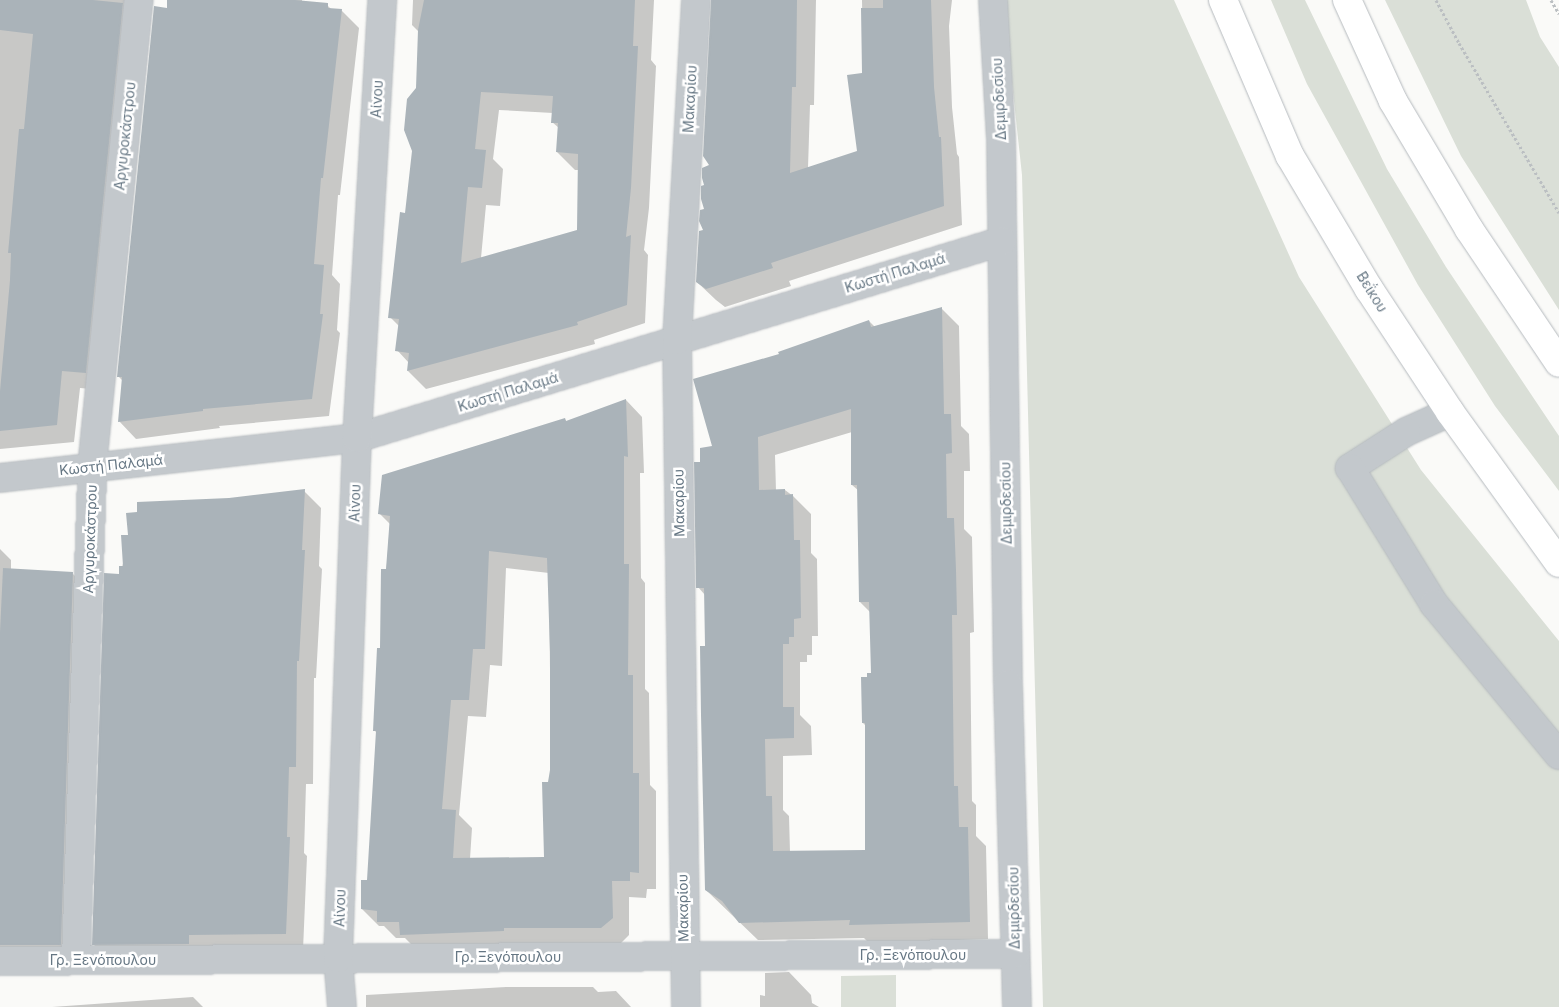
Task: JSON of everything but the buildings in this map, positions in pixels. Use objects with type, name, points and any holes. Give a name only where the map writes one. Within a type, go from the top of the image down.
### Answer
[{"type":"main road","name":"Βεΐκου","points":[[1223,0],[1290,156],[1369,289],[1450,412],[1559,563]]},
{"type":"main road","points":[[1347,0],[1403,118],[1468,229],[1559,363]]},
{"type":"street","name":"Αργυροκάστρου","points":[[76,960],[92,467],[139,0]]},
{"type":"street","name":"Αίνου","points":[[342,1007],[338,958],[357,438],[382,0]]},
{"type":"street","name":"Μακαρίου","points":[[686,1007],[677,340],[696,0]]},
{"type":"street","name":"Δεμιρδεσίου","points":[[993,0],[1001,137],[1008,684],[1017,1007]]},
{"type":"street","name":"Κωστή Παλαμά","points":[[0,478],[357,438],[1002,241]]},
{"type":"street","points":[[1450,412],[1406,432],[1350,468],[1434,604],[1559,755]]},
{"type":"street","name":"Γρ. Ξενόπουλου","points":[[0,961],[1015,954]]},
{"type":"path","points":[[1436,0],[1459,43],[1559,213]]},
{"type":"path","points":[[1552,0],[1559,14]]},
{"type":"shaded area","points":[[1003,0],[1174,0],[1299,277],[1421,470],[1559,641],[1559,1007],[1043,1007],[1022,175]]},
{"type":"shaded area","points":[[1271,0],[1305,0],[1387,169],[1446,267],[1559,436],[1559,491],[1495,406],[1418,285],[1307,84]]},
{"type":"shaded area","points":[[1385,0],[1526,0],[1540,37],[1559,67],[1559,310],[1461,156]]},
{"type":"shaded area","points":[[896,975],[896,1007],[841,1007],[841,976]]}]
